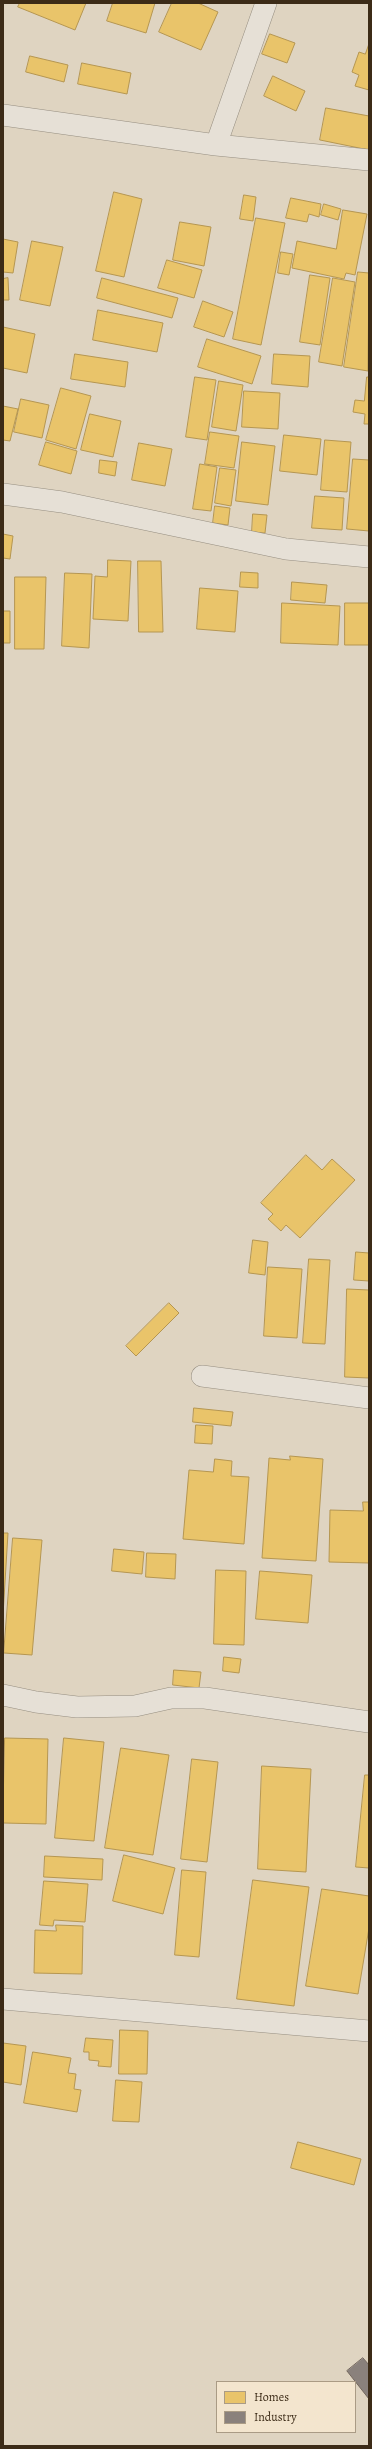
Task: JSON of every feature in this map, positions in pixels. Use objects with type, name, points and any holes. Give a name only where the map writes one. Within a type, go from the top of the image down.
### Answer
[{"type":"street","points":[[216,145],[266,3]]},
{"type":"street","points":[[3,115],[216,145],[369,160]]},
{"type":"street","points":[[3,494],[62,502],[286,549],[369,557]]},
{"type":"street","points":[[202,1376],[369,1398]]},
{"type":"street","points":[[3,1694],[36,1702],[77,1706],[135,1706],[171,1698],[205,1698],[369,1722]]},
{"type":"street","points":[[3,1999],[369,2031]]},
{"type":"building: Homes","points":[[20,3],[86,3],[75,30],[18,7]]},
{"type":"building: Homes","points":[[113,3],[155,3],[146,33],[107,21]]},
{"type":"building: Homes","points":[[172,3],[198,3],[218,12],[201,50],[159,32]]},
{"type":"building: Homes","points":[[270,34],[295,43],[287,63],[262,54]]},
{"type":"building: Homes","points":[[369,44],[369,90],[355,86],[359,75],[352,72],[359,52],[365,54]]},
{"type":"building: Homes","points":[[30,56],[68,65],[64,82],[26,72]]},
{"type":"building: Homes","points":[[82,63],[131,73],[127,94],[78,84]]},
{"type":"building: Homes","points":[[273,76],[305,91],[296,111],[264,96]]},
{"type":"building: Homes","points":[[326,108],[369,116],[369,150],[320,140]]},
{"type":"building: Homes","points":[[114,192],[142,199],[124,277],[96,271]]},
{"type":"building: Homes","points":[[244,195],[256,197],[253,221],[240,219]]},
{"type":"building: Homes","points":[[291,198],[321,204],[319,217],[309,214],[307,222],[286,218]]},
{"type":"building: Homes","points":[[324,204],[341,209],[338,220],[321,215]]},
{"type":"building: Homes","points":[[343,210],[367,214],[355,275],[346,273],[344,279],[292,268],[297,241],[336,249]]},
{"type":"building: Homes","points":[[256,218],[285,223],[261,345],[233,339]]},
{"type":"building: Homes","points":[[180,222],[211,227],[204,266],[173,260]]},
{"type":"building: Homes","points":[[3,239],[18,242],[13,273],[3,272]]},
{"type":"building: Homes","points":[[32,241],[63,247],[50,306],[20,300]]},
{"type":"building: Homes","points":[[281,252],[293,254],[289,275],[278,273]]},
{"type":"building: Homes","points":[[167,260],[202,270],[194,298],[158,288]]},
{"type":"building: Homes","points":[[358,272],[369,273],[368,371],[344,367]]},
{"type":"building: Homes","points":[[310,275],[330,278],[320,345],[300,342]]},
{"type":"building: Homes","points":[[8,278],[9,300],[3,300],[3,279]]},
{"type":"building: Homes","points":[[102,278],[178,298],[172,318],[97,298]]},
{"type":"building: Homes","points":[[333,278],[355,282],[342,366],[319,362]]},
{"type":"building: Homes","points":[[203,301],[233,312],[224,337],[194,327]]},
{"type":"building: Homes","points":[[98,310],[163,323],[157,352],[93,340]]},
{"type":"building: Homes","points":[[3,327],[35,334],[27,373],[3,368]]},
{"type":"building: Homes","points":[[207,339],[261,356],[252,384],[198,367]]},
{"type":"building: Homes","points":[[75,354],[128,362],[125,387],[71,379]]},
{"type":"building: Homes","points":[[274,354],[310,356],[308,387],[272,384]]},
{"type":"building: Homes","points":[[195,377],[216,380],[207,440],[186,437]]},
{"type":"building: Homes","points":[[367,377],[369,377],[369,424],[364,424],[365,414],[353,412],[355,400],[364,401]]},
{"type":"building: Homes","points":[[219,381],[243,385],[236,431],[212,427]]},
{"type":"building: Homes","points":[[61,388],[91,396],[76,449],[46,440]]},
{"type":"building: Homes","points":[[244,391],[280,393],[278,429],[242,427]]},
{"type":"building: Homes","points":[[21,399],[49,405],[42,438],[14,432]]},
{"type":"building: Homes","points":[[3,406],[18,409],[10,441],[3,440]]},
{"type":"building: Homes","points":[[90,414],[121,421],[113,457],[81,450]]},
{"type":"building: Homes","points":[[210,432],[239,436],[234,468],[205,464]]},
{"type":"building: Homes","points":[[284,435],[321,439],[317,475],[280,471]]},
{"type":"building: Homes","points":[[325,440],[351,442],[347,492],[321,490]]},
{"type":"building: Homes","points":[[46,442],[77,451],[71,474],[39,465]]},
{"type":"building: Homes","points":[[242,442],[275,446],[268,505],[236,501]]},
{"type":"building: Homes","points":[[139,443],[172,449],[165,486],[132,480]]},
{"type":"building: Homes","points":[[353,459],[369,460],[369,531],[347,529]]},
{"type":"building: Homes","points":[[100,460],[117,462],[115,476],[99,473]]},
{"type":"building: Homes","points":[[200,464],[217,467],[211,511],[193,509]]},
{"type":"building: Homes","points":[[220,468],[236,470],[231,506],[215,503]]},
{"type":"building: Homes","points":[[315,496],[344,498],[342,530],[312,528]]},
{"type":"building: Homes","points":[[215,506],[230,508],[228,525],[213,523]]},
{"type":"building: Homes","points":[[253,514],[267,515],[265,533],[252,532]]},
{"type":"building: Homes","points":[[3,534],[13,536],[10,559],[3,558]]},
{"type":"building: Homes","points":[[108,560],[131,561],[128,621],[93,619],[95,576],[107,577]]},
{"type":"building: Homes","points":[[138,561],[161,561],[163,632],[139,632]]},
{"type":"building: Homes","points":[[241,572],[258,573],[258,588],[240,587]]},
{"type":"building: Homes","points":[[65,573],[92,574],[89,648],[62,646]]},
{"type":"building: Homes","points":[[15,577],[46,577],[44,649],[15,649]]},
{"type":"building: Homes","points":[[292,582],[327,585],[325,603],[291,600]]},
{"type":"building: Homes","points":[[200,588],[238,591],[235,632],[197,629]]},
{"type":"building: Homes","points":[[282,603],[340,606],[338,645],[281,643]]},
{"type":"building: Homes","points":[[345,603],[369,603],[369,645],[345,645]]},
{"type":"building: Homes","points":[[3,611],[10,611],[10,643],[3,643]]},
{"type":"building: Homes","points":[[306,1155],[322,1170],[332,1159],[355,1180],[300,1238],[286,1225],[281,1231],[268,1219],[273,1214],[261,1203]]},
{"type":"building: Homes","points":[[253,1240],[268,1242],[265,1275],[249,1273]]},
{"type":"building: Homes","points":[[356,1252],[369,1253],[369,1281],[354,1280]]},
{"type":"building: Homes","points":[[309,1259],[330,1260],[325,1344],[303,1343]]},
{"type":"building: Homes","points":[[268,1267],[302,1269],[297,1338],[264,1336]]},
{"type":"building: Homes","points":[[347,1289],[369,1290],[369,1378],[345,1377]]},
{"type":"building: Homes","points":[[169,1303],[179,1313],[136,1356],[126,1346]]},
{"type":"building: Homes","points":[[194,1408],[233,1412],[231,1426],[193,1422]]},
{"type":"building: Homes","points":[[196,1425],[213,1426],[212,1444],[195,1443]]},
{"type":"building: Homes","points":[[290,1456],[323,1459],[316,1561],[262,1558],[269,1458],[290,1460]]},
{"type":"building: Homes","points":[[215,1459],[232,1461],[231,1476],[249,1477],[244,1544],[183,1539],[189,1470],[213,1472]]},
{"type":"building: Homes","points":[[363,1502],[369,1502],[369,1563],[329,1562],[330,1510],[363,1511]]},
{"type":"building: Homes","points":[[3,1533],[8,1533],[3,1615]]},
{"type":"building: Homes","points":[[13,1538],[42,1540],[32,1655],[4,1653]]},
{"type":"building: Homes","points":[[114,1549],[144,1552],[142,1574],[112,1571]]},
{"type":"building: Homes","points":[[147,1553],[176,1554],[175,1579],[146,1577]]},
{"type":"building: Homes","points":[[216,1570],[246,1571],[244,1645],[214,1644]]},
{"type":"building: Homes","points":[[260,1571],[312,1575],[308,1623],[256,1619]]},
{"type":"building: Homes","points":[[224,1657],[241,1659],[239,1673],[223,1671]]},
{"type":"building: Homes","points":[[174,1670],[201,1672],[199,1688],[173,1685]]},
{"type":"building: Homes","points":[[5,1738],[48,1739],[46,1824],[3,1823]]},
{"type":"building: Homes","points":[[64,1738],[104,1742],[94,1841],[55,1838]]},
{"type":"building: Homes","points":[[121,1748],[169,1755],[153,1855],[105,1848]]},
{"type":"building: Homes","points":[[192,1759],[218,1762],[207,1862],[181,1859]]},
{"type":"building: Homes","points":[[262,1766],[311,1769],[306,1872],[258,1869]]},
{"type":"building: Homes","points":[[365,1775],[369,1775],[369,1868],[356,1867]]},
{"type":"building: Homes","points":[[124,1855],[175,1868],[163,1914],[113,1901]]},
{"type":"building: Homes","points":[[45,1856],[103,1859],[102,1880],[44,1877]]},
{"type":"building: Homes","points":[[182,1870],[206,1872],[199,1957],[175,1955]]},
{"type":"building: Homes","points":[[253,1880],[309,1887],[294,2006],[237,1999]]},
{"type":"building: Homes","points":[[44,1881],[88,1884],[85,1922],[54,1920],[53,1926],[40,1925]]},
{"type":"building: Homes","points":[[322,1889],[369,1896],[369,1928],[358,1994],[306,1986]]},
{"type":"building: Homes","points":[[56,1925],[83,1926],[82,1974],[34,1973],[35,1930],[56,1931]]},
{"type":"building: Homes","points":[[120,2030],[148,2031],[147,2074],[119,2074]]},
{"type":"building: Homes","points":[[86,2038],[113,2040],[111,2067],[98,2066],[99,2061],[89,2060],[89,2052],[84,2052]]},
{"type":"building: Homes","points":[[3,2043],[26,2046],[21,2085],[3,2082]]},
{"type":"building: Homes","points":[[33,2052],[71,2058],[68,2073],[76,2074],[74,2089],[81,2090],[77,2112],[24,2103]]},
{"type":"building: Homes","points":[[116,2080],[142,2082],[139,2122],[113,2121]]},
{"type":"building: Homes","points":[[298,2142],[361,2159],[354,2185],[291,2168]]},
{"type":"building: Industry","points":[[363,2358],[369,2365],[369,2399],[356,2381],[347,2371]]}]
